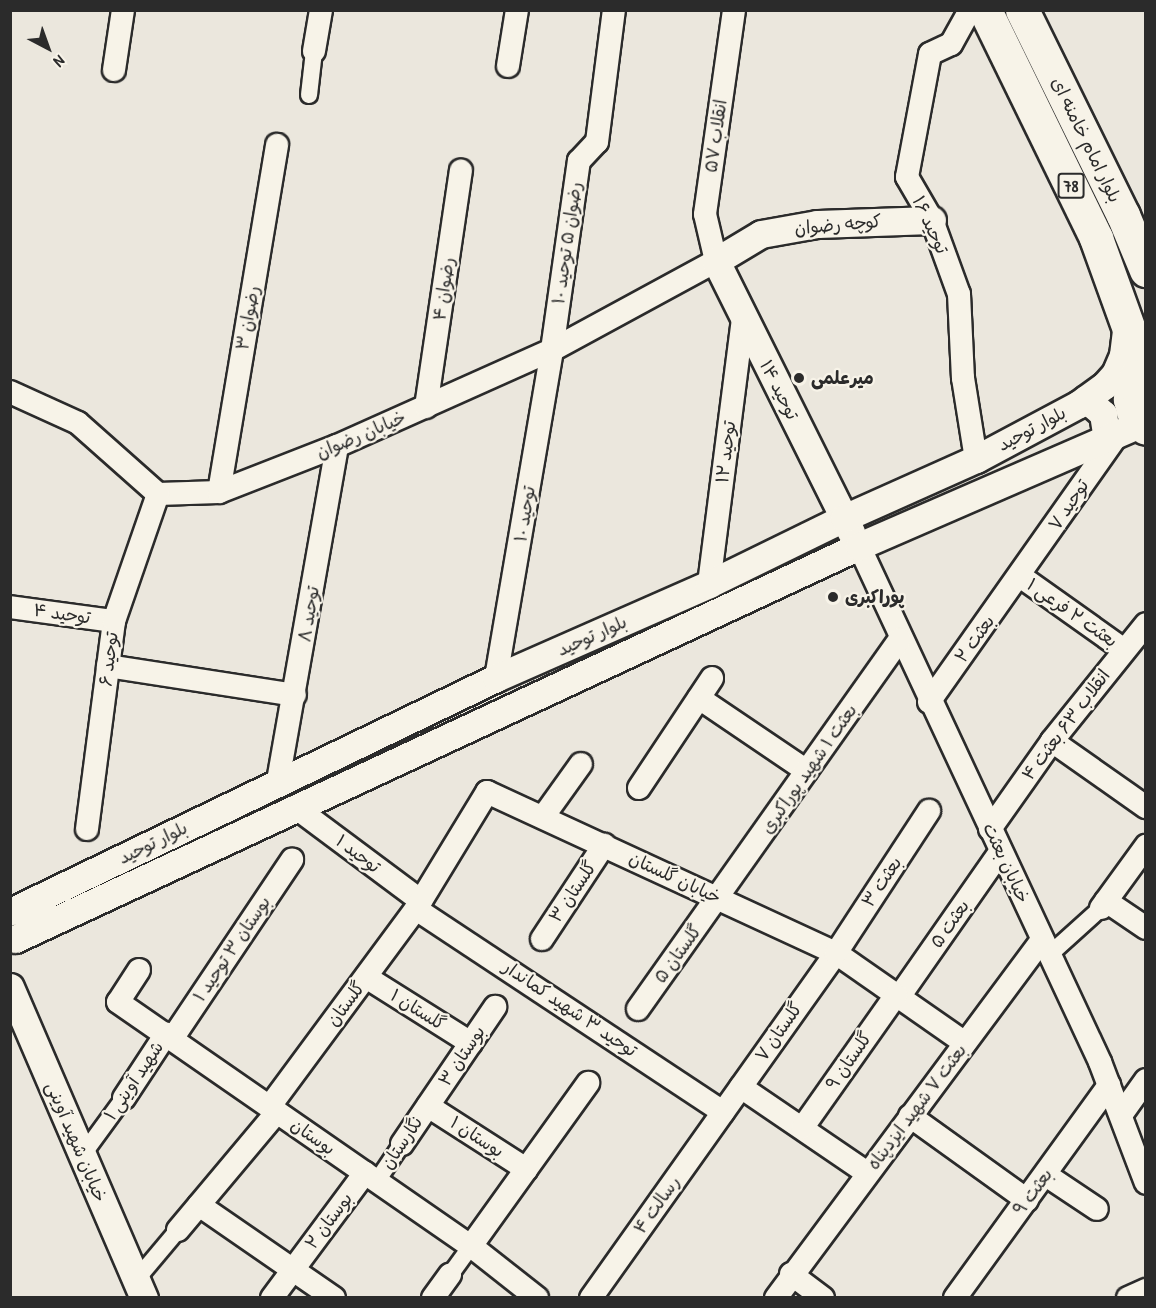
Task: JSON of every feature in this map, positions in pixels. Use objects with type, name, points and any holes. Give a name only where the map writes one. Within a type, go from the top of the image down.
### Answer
[{"type":"main road","name":"بلوار امام خامنه ای","points":[[997,13],[1081,131],[1146,270]]},
{"type":"main road","name":"بلوار امام خامنه ای","points":[[997,13],[1052,148],[1096,238],[1144,367]]},
{"type":"main road","points":[[1052,148],[1051,128],[1061,123],[1081,131]]},
{"type":"main road","name":"78","points":[[1128,431],[1132,386],[1144,367]]},
{"type":"street","points":[[114,70],[123,10]]},
{"type":"street","points":[[309,95],[321,10]]},
{"type":"street","points":[[508,66],[517,10]]},
{"type":"street","name":"رضوان ۵ توحید ۱۰","points":[[552,350],[579,161],[597,142],[614,10]]},
{"type":"street","name":"انقلاب ۵۷","points":[[716,261],[705,214],[734,10]]},
{"type":"street","name":"توحید ۱۶","points":[[976,459],[963,378],[958,294],[932,220],[906,177],[930,54],[951,44],[997,13]]},
{"type":"street","name":"رضوان ۳","points":[[219,492],[277,146]]},
{"type":"street","name":"رضوان ۴","points":[[426,407],[461,171]]},
{"type":"street","name":"کوچه رضوان","points":[[716,261],[761,234],[817,224],[932,220]]},
{"type":"street","name":"توحید ۱۴","points":[[716,261],[743,320],[859,546]]},
{"type":"street","name":"خیابان رضوان","points":[[158,494],[219,492],[336,446],[552,350],[716,261]]},
{"type":"street","name":"بلوار توحید","points":[[10,912],[496,678],[709,585],[843,518],[976,459],[1086,399],[1115,374],[1123,355],[1127,319]]},
{"type":"street","name":"توحید ۱۲","points":[[709,585],[743,320]]},
{"type":"street","name":"توحید ۱۰","points":[[496,678],[552,350]]},
{"type":"street","points":[[10,392],[78,423],[158,494]]},
{"type":"street","points":[[1086,399],[1128,431]]},
{"type":"street","name":"بلوار توحید","points":[[12,937],[58,919],[859,546],[1128,431]]},
{"type":"street","name":"توحید ۷","points":[[1020,576],[1128,431]]},
{"type":"street","name":"توحید ۸","points":[[278,781],[295,695],[336,446]]},
{"type":"street","name":"توحید ۶","points":[[87,830],[114,621],[158,494]]},
{"type":"street","name":"خیابان بعثت","points":[[859,546],[929,702],[1109,1085],[1146,1183]]},
{"type":"street","name":"بعثت ۲ فرعی ۱","points":[[1020,576],[1124,650]]},
{"type":"street","name":"بعثت ۲","points":[[929,702],[1020,576]]},
{"type":"street","name":"توحید ۴","points":[[10,607],[114,621]]},
{"type":"street","name":"انقلاب ۶۳ بعثت ۴","points":[[990,829],[1052,741],[1146,624]]},
{"type":"street","name":"بعثت ۱ شهید پوراکبری","points":[[718,898],[900,639]]},
{"type":"street","points":[[108,666],[295,695]]},
{"type":"street","points":[[639,788],[712,678]]},
{"type":"street","points":[[699,698],[807,771]]},
{"type":"street","points":[[1052,741],[1146,807]]},
{"type":"street","points":[[543,818],[581,764]]},
{"type":"street","name":"خیابان گلستان","points":[[419,905],[487,792],[836,953],[965,1043]]},
{"type":"street","name":"توحید ۱","points":[[295,807],[419,905]]},
{"type":"street","name":"بعثت ۳","points":[[836,953],[929,812]]},
{"type":"street","name":"گلستان ۳","points":[[542,939],[604,845]]},
{"type":"street","points":[[1046,948],[1104,904],[1146,846]]},
{"type":"street","name":"بعثت ۵","points":[[897,996],[1000,852]]},
{"type":"street","name":"بوستان ۳ توحید ۱","points":[[169,1037],[292,860]]},
{"type":"street","points":[[51,893],[49,908],[58,919]]},
{"type":"street","name":"گلستان ۵","points":[[638,1010],[718,898]]},
{"type":"street","points":[[1104,904],[1146,928]]},
{"type":"street","name":"گلستان","points":[[178,1230],[273,1109],[419,905]]},
{"type":"street","name":"توحید ۳ شهید کماندار","points":[[419,905],[723,1112]]},
{"type":"street","name":"بعثت ۷ شهید ایزدپناه","points":[[776,1298],[791,1274],[965,1043],[1046,948]]},
{"type":"street","name":"گلستان ۷","points":[[723,1112],[836,953]]},
{"type":"street","name":"بوستان","points":[[139,970],[118,1002],[471,1246],[537,1298]]},
{"type":"street","name":"گلستان ۱","points":[[366,977],[471,1042]]},
{"type":"street","name":"خیابان شهید آوینی","points":[[10,987],[81,1157],[140,1289]]},
{"type":"street","name":"گلستان ۹","points":[[803,1127],[897,996]]},
{"type":"street","name":"بوستان ۳","points":[[428,1106],[495,1007]]},
{"type":"street","name":"شهید آوینی ۱","points":[[81,1157],[169,1037]]},
{"type":"street","points":[[1121,1115],[1146,1080]]},
{"type":"street","points":[[433,1298],[588,1083]]},
{"type":"street","name":"بعثت ۹","points":[[957,1297],[1109,1085]]},
{"type":"street","points":[[741,1086],[867,1173]]},
{"type":"street","name":"نگارستان","points":[[371,1177],[402,1144],[428,1106]]},
{"type":"street","name":"بوستان ۱","points":[[428,1106],[526,1169]]},
{"type":"street","name":"رسالت ۴","points":[[591,1298],[723,1112]]},
{"type":"street","points":[[910,1116],[1027,1200]]},
{"type":"street","points":[[1046,1175],[1097,1209]]},
{"type":"street","name":"بوستان ۲","points":[[272,1298],[292,1270],[371,1177]]},
{"type":"street","points":[[199,1205],[334,1298]]},
{"type":"street","points":[[140,1289],[178,1230]]},
{"type":"street","points":[[791,1274],[823,1298]]},
{"type":"street","points":[[1128,1298],[1146,1290]]},
{"type":"place","name":"میرعلمی","points":[[799,378]]},
{"type":"place","name":"پوراکبری","points":[[833,597]]}]
